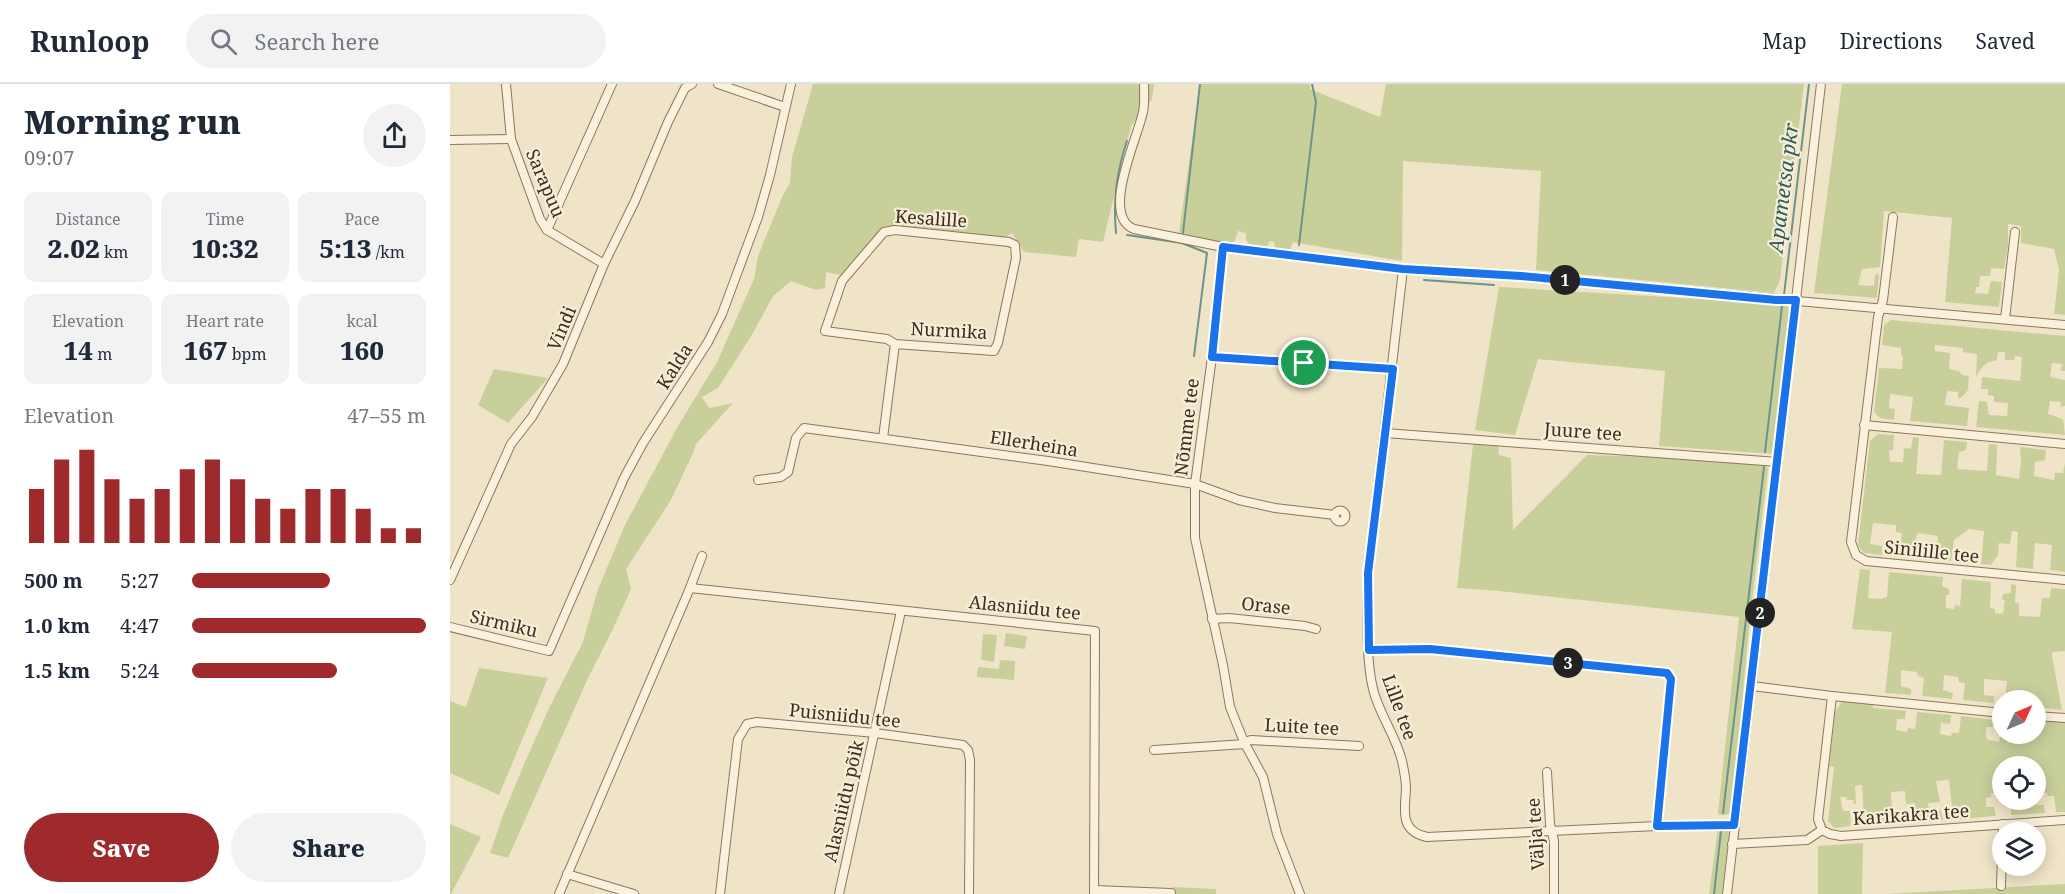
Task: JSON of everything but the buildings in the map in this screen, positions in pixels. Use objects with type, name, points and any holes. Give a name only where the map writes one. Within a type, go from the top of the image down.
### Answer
[{"type":"street","name":"Sarapuu","points":[[506,84],[511,139],[540,219],[547,230],[604,264]]},
{"type":"street","points":[[547,230],[612,84]]},
{"type":"street","name":"Vindi","points":[[450,580],[511,444],[532,417],[563,364],[604,264],[635,201],[678,99],[685,88],[692,84]]},
{"type":"street","points":[[718,84],[785,107]]},
{"type":"street","name":"Kalda","points":[[549,651],[624,478],[708,342],[722,314],[751,240],[770,175],[790,84]]},
{"type":"street","points":[[1144,84],[1144,110],[1123,173],[1120,214],[1123,222],[1134,229],[1223,247],[1403,269],[1521,276],[2065,325]]},
{"type":"street","points":[[1726,894],[1821,84]]},
{"type":"street","points":[[450,140],[511,139]]},
{"type":"street","name":"Sinilille tee","points":[[1893,217],[1864,425],[1851,543],[1853,550],[1861,558],[1877,562],[2065,580]]},
{"type":"street","name":"Kesalille","points":[[895,344],[887,339],[825,332],[842,281],[884,232],[894,230],[1009,242],[1015,245],[1016,251]]},
{"type":"street","points":[[2005,319],[2015,232]]},
{"type":"street","name":"Nõmme tee","points":[[1223,247],[1212,357],[1195,484],[1195,538],[1230,707],[1263,777],[1277,834],[1300,894]]},
{"type":"street","name":"Nurmika","points":[[883,438],[895,344],[994,351],[998,343],[1016,251]]},
{"type":"street","name":"Lille tee","points":[[1403,269],[1368,573],[1369,650],[1373,690],[1402,759],[1406,787],[1404,816],[1413,831],[1427,837],[1657,826],[1734,825]]},
{"type":"street","points":[[1212,357],[1393,369]]},
{"type":"street","points":[[1864,425],[2065,444]]},
{"type":"street","name":"Ellerheina","points":[[758,480],[781,477],[789,472],[796,438],[804,428],[1195,484],[1239,500],[1275,508],[1335,515]]},
{"type":"street","name":"Juure tee","points":[[1385,434],[1778,462]]},
{"type":"street","points":[[559,894],[702,556]]},
{"type":"street","name":"Alasniidu tee","points":[[690,588],[1095,631],[1094,892]]},
{"type":"street","name":"Alasniidu põik","points":[[839,894],[901,610]]},
{"type":"street","name":"Orase","points":[[1212,619],[1229,618],[1316,629]]},
{"type":"street","name":"Sirmiku","points":[[450,627],[549,651]]},
{"type":"street","points":[[1369,650],[1430,649],[1667,673],[1671,679],[1657,826]]},
{"type":"street","points":[[1752,686],[1992,711]]},
{"type":"street","points":[[1732,844],[1807,840],[1822,830],[1818,819],[1832,696]]},
{"type":"street","points":[[2046,717],[2065,718]]},
{"type":"street","name":"Puisniidu tee","points":[[720,894],[738,739],[747,724],[757,722],[875,733],[963,746],[968,750],[970,760],[969,894]]},
{"type":"street","name":"Luite tee","points":[[1245,743],[1251,740],[1359,746]]},
{"type":"street","points":[[1154,750],[1245,743]]},
{"type":"street","name":"Välja tee","points":[[1547,772],[1554,841],[1554,894]]},
{"type":"street","name":"Karikakra tee","points":[[2034,822],[2065,820]]},
{"type":"street","name":"Karikakra tee","points":[[1822,830],[1840,836],[1992,825]]},
{"type":"street","points":[[567,874],[634,894]]},
{"type":"street","points":[[2001,876],[2001,886]]},
{"type":"street","points":[[1094,892],[1171,892]]},
{"type":"green space","points":[[813,84],[1154,84],[1152,99],[1131,126],[1103,242],[1079,239],[1076,257],[1024,252],[1012,233],[1006,237],[886,226],[841,275],[826,272],[825,288],[816,290],[791,281],[773,296],[753,333],[718,388],[702,397],[709,408],[733,403],[696,444],[671,500],[626,569],[631,589],[589,676],[508,858],[490,853],[525,762],[550,706],[583,642],[598,589],[625,525],[678,426],[717,362],[754,279],[758,256],[790,183],[792,157]]},
{"type":"green space","points":[[1200,84],[1310,84],[1310,89],[1380,117],[1386,84],[1804,84],[1780,280],[1774,293],[1536,270],[1541,171],[1403,161],[1402,261],[1293,242],[1290,250],[1277,250],[1274,242],[1270,241],[1266,249],[1252,247],[1246,240],[1246,233],[1238,231],[1235,241],[1228,244],[1179,233]]},
{"type":"green space","points":[[1842,84],[2065,84],[2065,315],[2054,314],[2059,270],[2054,249],[2021,243],[2021,226],[2008,224],[2008,247],[2004,269],[1991,268],[1990,276],[1980,276],[1979,287],[1976,287],[1975,293],[1988,294],[1991,281],[2002,282],[1999,307],[1945,302],[1952,218],[1884,211],[1880,267],[1862,269],[1858,285],[1874,286],[1875,275],[1879,274],[1877,298],[1814,293]]},
{"type":"green space","points":[[1499,287],[1786,304],[1791,313],[1775,454],[1659,446],[1665,371],[1538,359],[1515,435],[1475,430]]},
{"type":"green space","points":[[1891,320],[2065,336],[2065,371],[2061,371],[2062,364],[2052,363],[2050,377],[2065,380],[2065,406],[2060,407],[2061,402],[2050,401],[2048,414],[2063,419],[2065,435],[1976,427],[1979,401],[1987,402],[1989,415],[2007,416],[2008,403],[1994,402],[1994,396],[1988,395],[1988,389],[1981,389],[1982,377],[2020,381],[2022,357],[2015,356],[2014,360],[2005,360],[2005,352],[1998,352],[1997,360],[1984,366],[1976,377],[1977,354],[1963,352],[1963,348],[1935,345],[1935,351],[1950,353],[1949,369],[1969,376],[1968,390],[1961,398],[1958,398],[1958,392],[1947,391],[1945,405],[1969,408],[1967,426],[1910,421],[1913,397],[1890,394],[1889,408],[1895,409],[1894,420],[1880,418],[1874,412],[1879,368],[1902,369],[1901,348],[1882,345],[1884,325]]},
{"type":"green space","points":[[494,369],[548,378],[508,423],[478,405]]},
{"type":"green space","points":[[1878,434],[1894,435],[1893,450],[1889,450],[1890,462],[1903,462],[1904,448],[1911,449],[1913,437],[1919,438],[1916,474],[1941,475],[1944,440],[1967,442],[1966,450],[1959,452],[1957,469],[1987,471],[1989,444],[1997,445],[1996,475],[2019,479],[2020,447],[2046,450],[2045,460],[2035,462],[2034,476],[2054,480],[2055,473],[2063,473],[2065,463],[2065,572],[2050,570],[2052,545],[2035,543],[2033,569],[2016,567],[2018,532],[2012,531],[2010,544],[1999,543],[1998,555],[1991,565],[1981,564],[1984,531],[1969,529],[1954,540],[1951,561],[1933,560],[1932,548],[1937,549],[1938,536],[1917,533],[1915,546],[1927,548],[1927,559],[1899,556],[1902,533],[1896,532],[1896,525],[1873,523],[1870,544],[1882,546],[1882,555],[1864,553],[1858,545],[1870,441]]},
{"type":"green space","points":[[1473,444],[1498,446],[1499,455],[1511,458],[1513,530],[1587,455],[1658,457],[1765,465],[1768,469],[1750,618],[1732,814],[1719,815],[1718,813],[1739,617],[1457,588]]},
{"type":"green space","points":[[1860,569],[1870,570],[1868,598],[1887,597],[1889,572],[1943,577],[1942,586],[1949,589],[1949,595],[1946,595],[1946,608],[1954,609],[1955,605],[1960,606],[1962,579],[1991,582],[1990,608],[1995,609],[1995,613],[2003,614],[2005,600],[2002,600],[2003,594],[2011,593],[2011,584],[2016,585],[2015,602],[2019,603],[2019,616],[2040,617],[2042,598],[2050,598],[2051,588],[2065,589],[2065,651],[2053,652],[2052,656],[2062,710],[2046,708],[2046,690],[2006,690],[2007,681],[1984,679],[1984,695],[1992,696],[1992,703],[1963,700],[1965,683],[1959,682],[1958,677],[1944,675],[1943,690],[1953,693],[1952,699],[1922,696],[1924,678],[1918,676],[1917,672],[1901,670],[1901,686],[1911,689],[1911,695],[1885,693],[1892,632],[1852,629]]},
{"type":"green space","points":[[1006,633],[1027,636],[1025,649],[1004,646]]},
{"type":"green space","points":[[983,634],[997,635],[994,662],[981,660]]},
{"type":"green space","points":[[1000,660],[1015,661],[1014,680],[977,677],[978,667],[999,669]]},
{"type":"green space","points":[[479,668],[548,678],[499,795],[450,773],[450,701],[466,707]]},
{"type":"green space","points":[[1843,700],[1873,703],[1873,708],[1906,711],[1905,719],[1897,719],[1896,730],[1907,732],[1908,728],[1915,729],[1917,712],[1951,715],[1950,724],[1941,723],[1940,734],[1951,736],[1952,733],[1959,733],[1961,716],[1992,720],[1992,727],[1986,727],[1986,737],[1992,741],[1992,744],[2046,744],[2046,720],[2065,722],[2065,812],[2056,812],[2054,796],[2047,796],[2046,756],[1992,756],[1992,793],[1991,797],[1986,798],[1986,807],[1992,807],[1996,816],[1960,819],[1961,807],[1952,807],[1949,780],[1936,781],[1940,802],[1928,803],[1929,811],[1941,810],[1943,820],[1913,822],[1915,803],[1906,804],[1905,791],[1891,792],[1893,823],[1869,825],[1870,816],[1864,816],[1862,785],[1855,786],[1856,804],[1853,800],[1840,797],[1843,811],[1850,811],[1851,826],[1834,828],[1828,821],[1834,767],[1829,766],[1835,712]]},
{"type":"green space","points":[[2011,810],[2045,810],[2045,813],[2011,815]]},
{"type":"green space","points":[[450,824],[481,837],[451,894],[450,894]]},
{"type":"green space","points":[[1718,828],[1726,828],[1729,834],[1722,894],[1709,894]]},
{"type":"green space","points":[[1863,843],[1862,894],[1818,894],[1818,846]]},
{"type":"green space","points":[[2065,884],[2065,894],[1884,894]]},
{"type":"green space","points":[[1172,887],[1216,889],[1216,894],[1172,894]]},
{"type":"waterway","points":[[1183,233],[1200,84]]},
{"type":"waterway","points":[[1299,245],[1316,102],[1312,84]]},
{"type":"waterway","name":"Apametsa pkr","points":[[1784,295],[1809,84]]},
{"type":"waterway","points":[[1116,233],[1117,186],[1127,141]]},
{"type":"waterway","points":[[1127,235],[1182,243],[1207,253],[1194,356]]},
{"type":"waterway","points":[[1424,280],[1494,285]]},
{"type":"waterway","points":[[1765,452],[1782,306]]},
{"type":"waterway","points":[[1723,813],[1764,467]]},
{"type":"waterway","points":[[1714,894],[1721,831]]},
{"type":"route","points":[[1223,247],[1403,269],[1521,276],[1796,300],[1734,825],[1657,826],[1671,679],[1667,673],[1430,649],[1369,650],[1368,573],[1393,369],[1304,363],[1212,357],[1223,247]]}]
